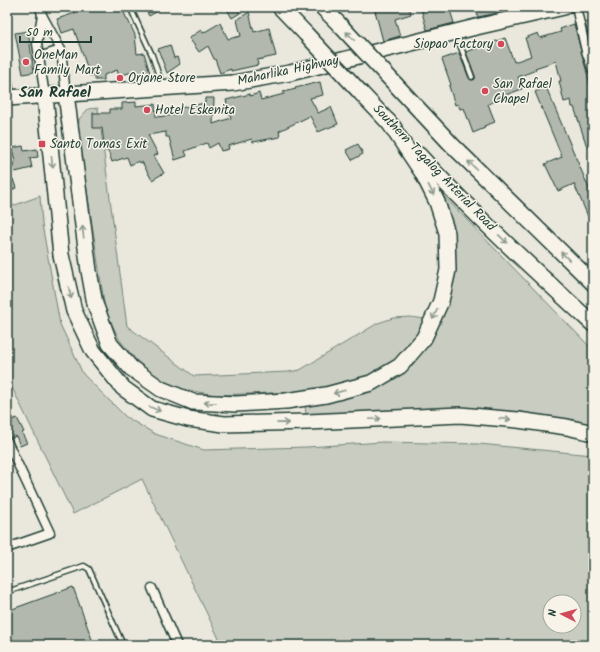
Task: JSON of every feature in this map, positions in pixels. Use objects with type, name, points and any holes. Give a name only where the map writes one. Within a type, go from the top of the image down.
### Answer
[{"type":"highway","name":"Southern Tagalog Arterial Road","points":[[280,7],[439,176],[541,276],[593,324]]},
{"type":"highway","points":[[322,7],[452,145],[593,283]]},
{"type":"highway","name":"Maharlika Highway","points":[[10,97],[233,83],[290,73],[541,10],[564,7]]},
{"type":"highway","points":[[66,94],[89,271],[95,304],[110,344],[137,373],[161,389],[193,402],[236,404],[286,401],[326,395],[371,383],[400,366],[424,338],[442,301],[448,270],[447,233],[437,202],[422,172],[388,121]]},
{"type":"highway","points":[[45,96],[61,255],[74,311],[93,352],[123,388],[152,409],[188,419],[224,424],[316,422],[460,415],[546,424],[593,433]]},
{"type":"street","points":[[40,7],[42,16],[61,50],[66,94]]},
{"type":"street","points":[[576,7],[586,51],[593,71]]},
{"type":"street","points":[[42,16],[37,44],[45,96]]},
{"type":"street","points":[[38,57],[61,50]]},
{"type":"street","points":[[7,441],[50,533],[7,548]]},
{"type":"street","points":[[152,588],[178,645]]},
{"type":"lane","points":[[130,7],[152,55],[162,87]]},
{"type":"lane","points":[[455,32],[472,77]]},
{"type":"lane","points":[[7,67],[10,97]]},
{"type":"lane","points":[[7,592],[84,566],[89,569],[123,645]]},
{"type":"shaded area","points":[[98,108],[127,326],[194,376],[288,372],[300,370],[378,323],[393,318],[410,317],[426,319],[411,345],[390,366],[369,380],[326,391],[216,395],[186,390],[158,379],[135,359],[119,339],[105,309],[78,131],[79,119],[88,109]]},
{"type":"shaded area","points":[[436,188],[593,350],[593,427],[306,415],[305,405],[411,358],[452,279]]},
{"type":"shaded area","points":[[40,196],[42,224],[60,324],[83,374],[126,417],[155,434],[204,450],[307,447],[383,442],[479,444],[593,455],[593,645],[222,645],[142,479],[73,514],[7,377],[7,208]]},
{"type":"building","points":[[74,7],[122,7],[135,35],[137,54],[144,53],[150,73],[132,74],[132,72],[119,76],[117,70],[104,75],[104,80],[95,80],[95,75],[90,76],[74,29],[62,33],[57,19],[75,13]]},
{"type":"building","points":[[144,7],[165,7],[149,16]]},
{"type":"building","points":[[236,7],[240,13],[232,18],[228,11]]},
{"type":"building","points":[[374,7],[409,7],[411,14],[395,19],[400,36],[383,41]]},
{"type":"building","points":[[427,7],[449,7],[454,23],[427,30],[421,9]]},
{"type":"building","points":[[475,7],[497,7],[498,13],[478,17]]},
{"type":"building","points":[[249,12],[254,32],[269,28],[276,56],[257,60],[258,65],[231,71],[231,69],[220,73],[208,46],[199,52],[189,38],[201,30],[203,33],[220,23],[228,39],[241,36],[237,20]]},
{"type":"building","points":[[593,21],[593,54],[585,23]]},
{"type":"building","points":[[574,24],[593,96],[593,145],[587,147],[574,107],[572,107],[571,100],[564,102],[556,61],[535,68],[536,70],[518,77],[522,89],[495,99],[496,101],[488,104],[495,122],[484,126],[485,128],[473,133],[464,108],[460,109],[458,104],[455,105],[449,86],[451,85],[442,59],[459,53],[469,78],[473,80],[475,79],[475,76],[466,52],[505,38],[514,62],[531,56],[525,38],[538,33],[540,38],[561,32],[560,29]]},
{"type":"building","points":[[28,31],[34,72],[23,74],[15,33]]},
{"type":"building","points":[[170,45],[174,58],[177,57],[180,64],[167,73],[158,49]]},
{"type":"building","points":[[320,82],[323,95],[310,98],[318,113],[331,107],[338,124],[318,132],[310,116],[279,131],[280,137],[253,142],[252,139],[228,146],[229,149],[221,151],[218,143],[209,148],[207,143],[185,151],[187,156],[175,160],[169,137],[166,137],[166,132],[148,135],[158,154],[154,156],[164,173],[152,180],[142,162],[140,163],[139,161],[130,165],[127,157],[112,162],[108,151],[105,151],[102,128],[93,128],[93,113],[110,113],[110,109],[122,109],[122,103],[136,102],[136,106],[155,104],[156,117],[175,115],[175,109],[205,103],[205,98],[214,98],[213,124],[231,118],[226,100],[259,93],[261,100],[284,94],[283,92],[296,89],[295,88]]},
{"type":"building","points":[[546,87],[593,198],[593,228],[574,184],[558,191],[545,164],[562,157],[535,92]]},
{"type":"building","points":[[358,144],[363,154],[352,160],[346,150]]},
{"type":"building","points":[[23,146],[24,151],[37,149],[38,157],[30,158],[32,168],[15,172],[13,163],[15,162],[12,148]]},
{"type":"building","points":[[13,179],[16,188],[7,192],[7,182]]},
{"type":"building","points":[[17,418],[24,432],[22,433],[27,443],[20,446],[16,436],[12,438],[7,428],[7,422]]},
{"type":"building","points":[[73,587],[94,645],[7,645],[7,611]]},
{"type":"place","name":"Siopao Factory","points":[[501,44]]},
{"type":"place","name":"OneMan Family Mart","points":[[26,62]]},
{"type":"place","name":"Orjane Store","points":[[120,78]]},
{"type":"place","name":"San Rafael Chapel","points":[[485,91]]},
{"type":"place","name":"Hotel Eskenita","points":[[147,110]]},
{"type":"place","name":"Santo Tomas Exit","points":[[42,144]]},
{"type":"district","name":"San Rafael","points":[[55,93]]}]
